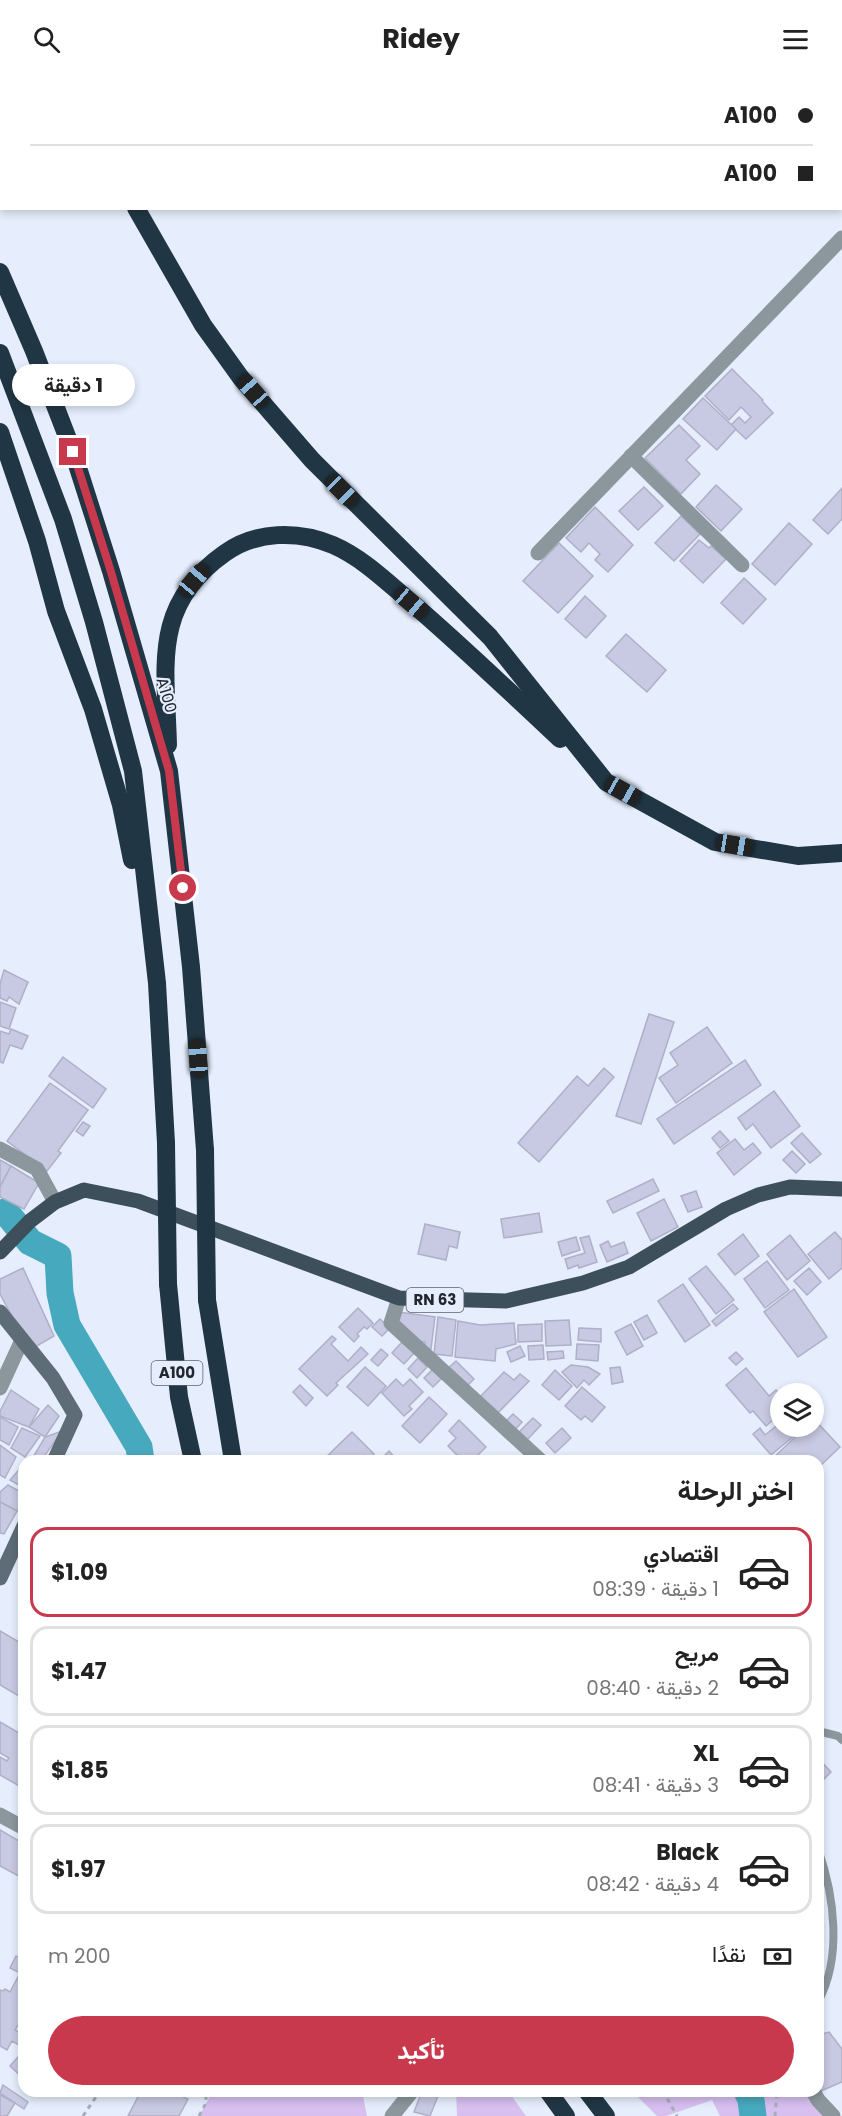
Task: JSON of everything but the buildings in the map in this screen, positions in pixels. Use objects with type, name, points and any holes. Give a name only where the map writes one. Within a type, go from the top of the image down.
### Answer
[{"type":"highway","points":[[136,210],[203,325],[241,378],[312,460],[490,637],[606,782]]},
{"type":"highway","name":"A100","points":[[0,272],[34,351],[73,452],[111,572],[169,771],[183,888],[205,1150],[207,1300],[232,1455]]},
{"type":"highway","name":"A100","points":[[0,353],[63,519],[94,622],[133,771],[157,983],[166,1143],[168,1284],[179,1397],[192,1455]]},
{"type":"highway","points":[[0,432],[37,541],[56,610],[93,709],[121,805],[157,983]]},
{"type":"highway","points":[[169,771],[166,657],[170,623],[183,593],[205,567],[232,548],[262,536],[294,534],[332,544],[355,557],[443,630],[606,782],[715,842],[798,856],[842,853]]},
{"type":"highway","points":[[553,2097],[567,2116]]},
{"type":"highway","points":[[592,2097],[606,2116]]},
{"type":"main road","name":"RN 63","points":[[2,1249],[30,1221],[55,1202],[84,1190],[138,1201],[399,1298],[506,1301],[583,1283],[629,1267],[726,1209],[758,1195],[790,1187],[842,1189]]},
{"type":"street","points":[[538,553],[842,238]]},
{"type":"street","points":[[631,456],[742,565]]},
{"type":"street","points":[[0,1149],[37,1169],[55,1202]]},
{"type":"street","points":[[399,1298],[391,1323],[534,1455]]},
{"type":"street","points":[[0,1312],[53,1378],[75,1415],[57,1455]]},
{"type":"street","points":[[0,1388],[22,1340]]},
{"type":"street","points":[[0,1578],[18,1539]]},
{"type":"street","points":[[0,1815],[18,1825]]},
{"type":"street","points":[[392,2116],[407,2097]]},
{"type":"street","points":[[816,2097],[833,2116]]},
{"type":"lane","points":[[824,1732],[838,1736],[842,1740]]},
{"type":"lane","points":[[824,1866],[837,1920],[836,1955],[832,1978],[824,1992]]},
{"type":"path","points":[[83,2116],[96,2097]]},
{"type":"path","points":[[199,2116],[206,2103],[206,2097]]},
{"type":"path","points":[[666,2097],[677,2116]]},
{"type":"path","points":[[775,2116],[777,2097]]},
{"type":"shaded area","points":[[210,2097],[363,2097],[367,2116],[199,2116]]},
{"type":"shaded area","points":[[456,2097],[512,2097],[526,2116],[457,2116]]},
{"type":"shaded area","points":[[638,2097],[808,2097],[823,2116],[720,2116],[712,2100],[666,2116],[657,2116]]},
{"type":"waterway","points":[[0,1213],[6,1212],[30,1242],[58,1256],[60,1293],[67,1325],[139,1447],[140,1455]]},
{"type":"waterway","points":[[750,2097],[753,2116]]},
{"type":"route","points":[[73,452],[111,572],[169,771],[183,888]]}]
